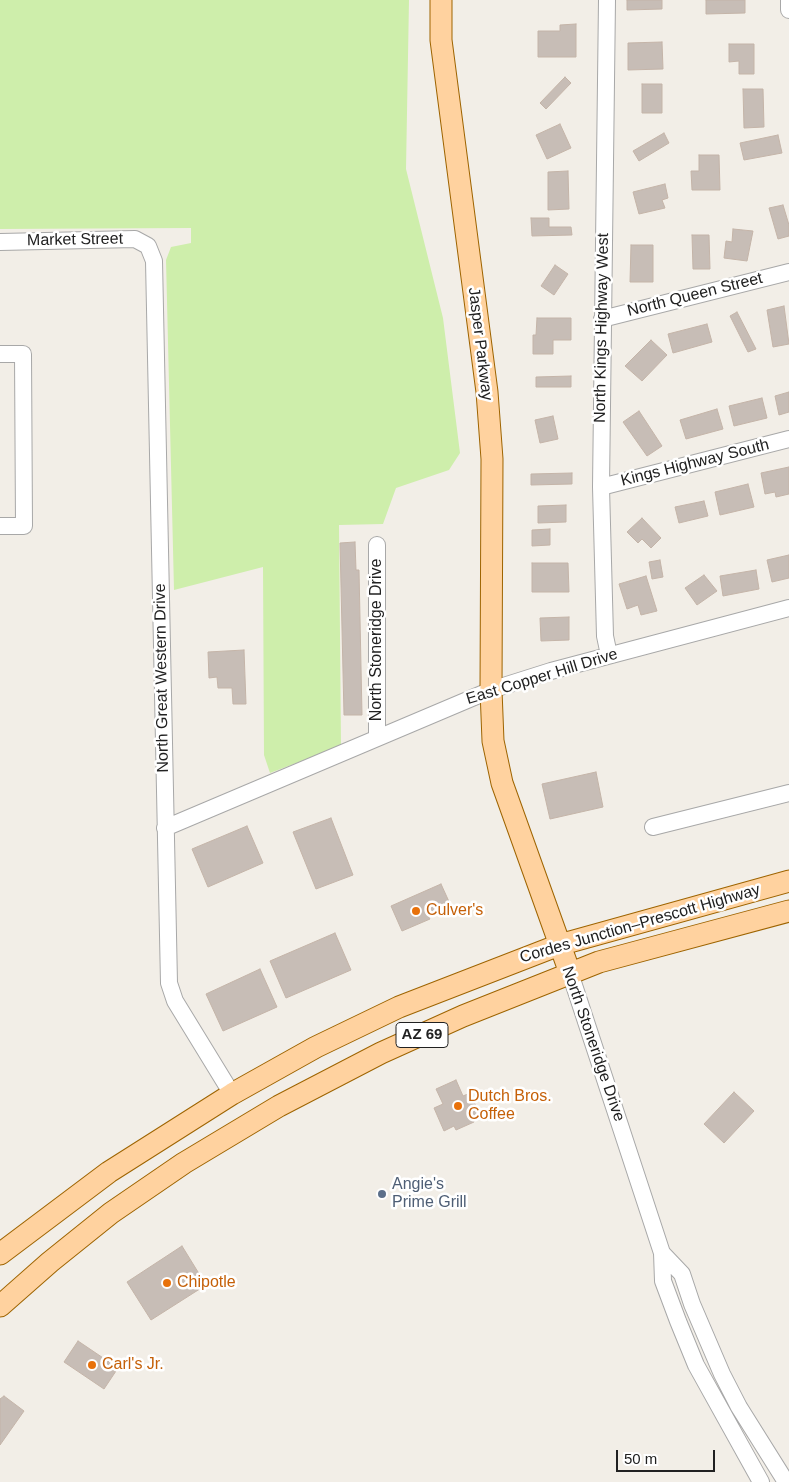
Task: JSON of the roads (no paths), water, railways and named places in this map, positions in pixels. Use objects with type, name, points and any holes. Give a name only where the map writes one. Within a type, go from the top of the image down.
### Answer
[{"type":"main road","name":"Jasper Parkway","points":[[441,0],[441,40],[487,392],[492,449],[490,690]]},
{"type":"main road","name":"North Stoneridge Drive","points":[[490,690],[493,741],[502,783],[570,973]]},
{"type":"main road","name":"Cordes Junction–Prescott Highway","points":[[0,1254],[109,1172],[232,1094],[316,1047],[400,1007],[559,945],[789,881]]},
{"type":"main road","name":"Cordes Junction–Prescott Highway","points":[[0,1306],[50,1262],[111,1213],[184,1163],[279,1106],[406,1042],[463,1016],[599,962],[789,911]]},
{"type":"street","name":"North Kings Highway West","points":[[607,0],[601,487],[605,636],[609,655]]},
{"type":"street","points":[[789,0],[789,10]]},
{"type":"street","name":"Market Street","points":[[0,242],[135,239],[148,246]]},
{"type":"street","name":"North Great Western Drive","points":[[148,246],[154,261],[169,983],[178,1007],[232,1094]]},
{"type":"street","name":"North Queen Street","points":[[602,319],[789,272]]},
{"type":"street","points":[[0,354],[23,354],[24,526],[0,526]]},
{"type":"street","name":"Kings Highway South","points":[[601,487],[789,439]]},
{"type":"street","name":"North Stoneridge Drive","points":[[377,544],[378,736]]},
{"type":"street","name":"East Copper Hill Drive","points":[[165,828],[490,690],[609,655],[789,608]]},
{"type":"street","points":[[653,827],[789,793]]},
{"type":"street","name":"North Stoneridge Drive","points":[[570,973],[662,1253],[663,1281],[696,1365],[761,1482]]},
{"type":"street","name":"North Stoneridge Drive","points":[[662,1253],[682,1274],[692,1304],[722,1374],[739,1406],[786,1482]]},
{"type":"place","name":"Culver's","points":[[416,911]]},
{"type":"place","name":"Dutch Bros. Coffee","points":[[458,1106]]},
{"type":"place","name":"Angie's Prime Grill","points":[[382,1194]]},
{"type":"place","name":"Chipotle","points":[[167,1283]]},
{"type":"place","name":"Carl's Jr.","points":[[92,1365]]}]
